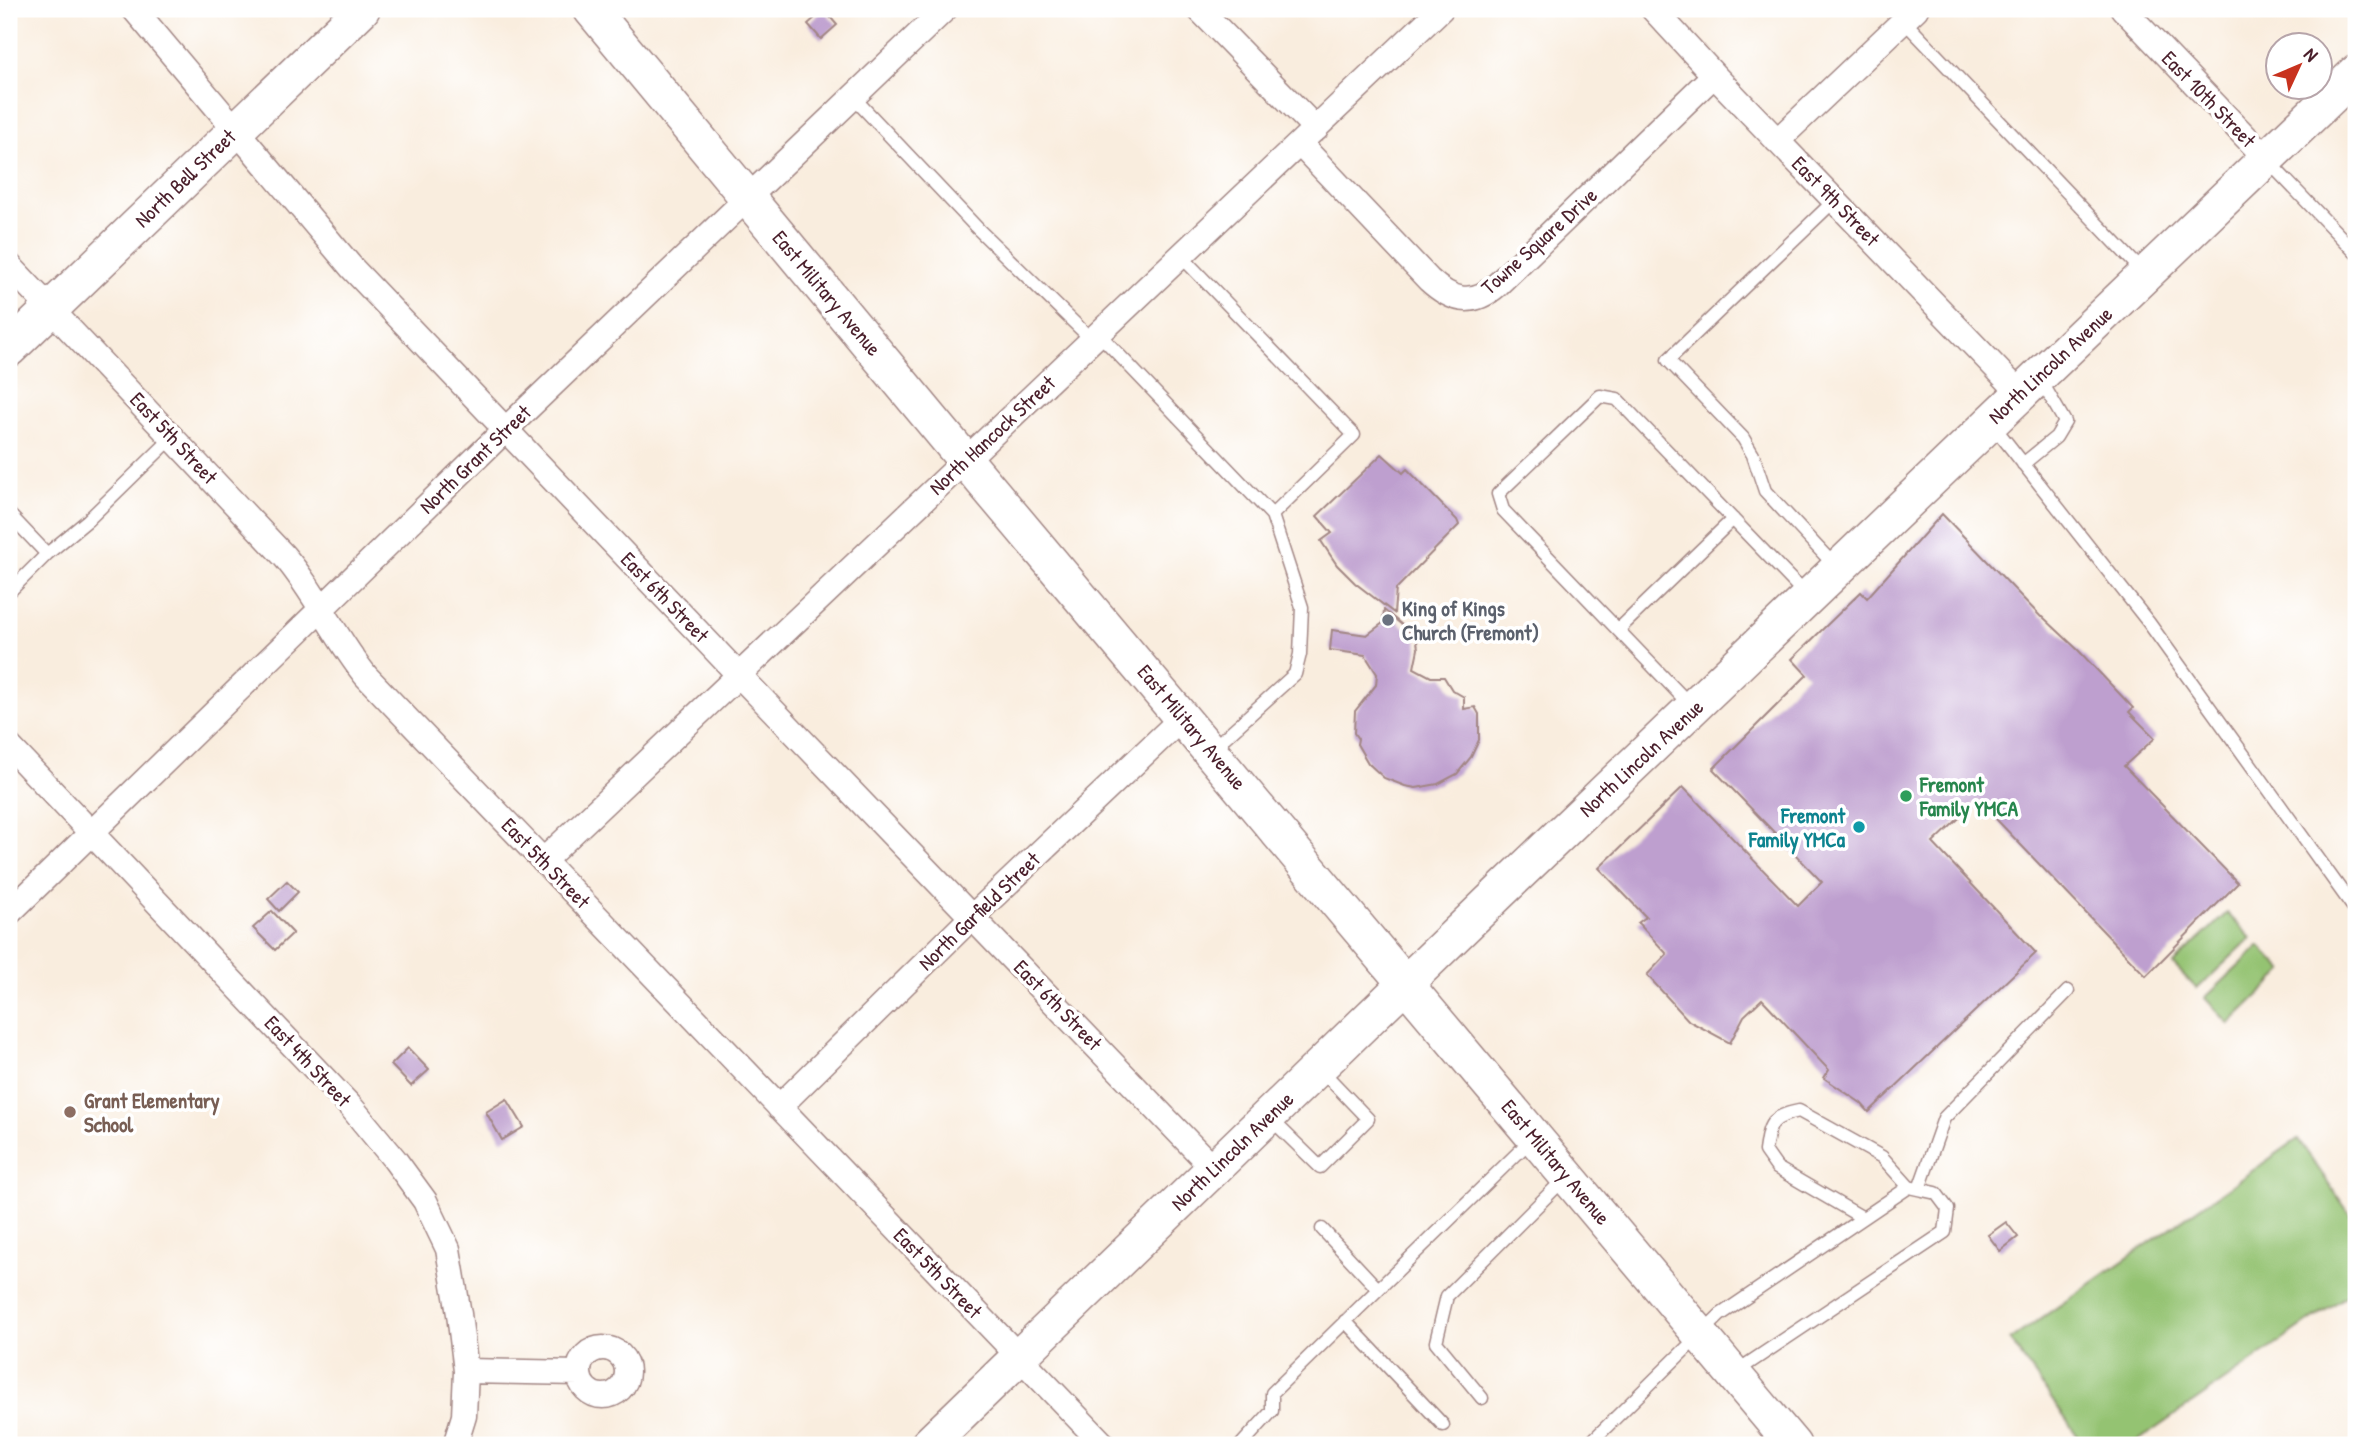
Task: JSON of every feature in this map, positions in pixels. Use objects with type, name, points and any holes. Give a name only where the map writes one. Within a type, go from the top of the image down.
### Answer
[{"type":"main road","name":"North Bell Street","points":[[9,349],[362,9]]},
{"type":"main road","name":"East Military Avenue","points":[[591,9],[965,460],[1793,1445]]},
{"type":"main road","name":"North Lincoln Avenue","points":[[928,1445],[1990,421],[2356,74]]},
{"type":"street","name":"East 6th Street","points":[[134,9],[333,247],[738,674],[1214,1169]]},
{"type":"street","name":"North Grant Street","points":[[9,913],[505,430],[945,9]]},
{"type":"street","name":"Towne Square Drive","points":[[1199,9],[1429,280],[1451,296],[1470,299],[1480,297],[1497,285],[1714,75]]},
{"type":"street","name":"North Hancock Street","points":[[543,861],[1441,9]]},
{"type":"street","name":"East 10th Street","points":[[2123,9],[2267,159]]},
{"type":"street","name":"East 9th Street","points":[[1663,12],[1714,75],[1835,200],[2029,384]]},
{"type":"street","points":[[1777,141],[1910,15]]},
{"type":"street","name":"East 5th Street","points":[[9,265],[284,555],[322,608],[344,648],[366,676],[1104,1445]]},
{"type":"street","name":"North Garfield Street","points":[[779,1107],[973,916],[1183,717]]},
{"type":"street","name":"East 4th Street","points":[[9,746],[352,1108],[425,1201],[448,1249],[459,1314],[466,1371],[464,1416],[456,1445]]},
{"type":"street","points":[[466,1371],[579,1373]]},
{"type":"lane","points":[[1910,15],[2146,274]]},
{"type":"lane","points":[[853,97],[979,230],[1095,337],[1272,515],[1302,607],[1300,654],[1295,674],[1210,750]]},
{"type":"lane","points":[[2267,159],[2356,253]]},
{"type":"lane","points":[[1835,200],[1668,360],[1743,438],[1753,454],[1765,491],[1838,569]]},
{"type":"lane","points":[[1181,256],[1354,435],[1272,515]]},
{"type":"lane","points":[[2024,464],[2056,437],[2065,422],[2058,407],[2029,384]]},
{"type":"lane","points":[[1693,709],[1503,510],[1498,494],[1600,396],[1617,399],[1808,597]]},
{"type":"lane","points":[[1990,421],[2149,624],[2356,911]]},
{"type":"lane","points":[[9,592],[173,437]]},
{"type":"lane","points":[[9,514],[47,554]]},
{"type":"lane","points":[[1618,630],[1732,519]]},
{"type":"lane","points":[[1588,1445],[1720,1315],[1863,1218],[1914,1188],[1944,1118],[2068,991]]},
{"type":"lane","points":[[1268,1116],[1320,1167],[1368,1119],[1318,1067]]},
{"type":"lane","points":[[1733,1373],[1945,1232],[1948,1209],[1936,1193],[1914,1188],[1882,1157],[1798,1111],[1780,1115],[1769,1127],[1765,1152],[1777,1168],[1863,1218]]},
{"type":"lane","points":[[1241,1445],[1272,1411],[1272,1393],[1535,1136]]},
{"type":"lane","points":[[1482,1398],[1436,1342],[1447,1296],[1568,1175]]},
{"type":"lane","points":[[1322,1229],[1378,1289]]},
{"type":"lane","points":[[1345,1321],[1443,1425]]},
{"type":"green space","points":[[2227,913],[2251,938],[2197,989],[2173,964]]},
{"type":"green space","points":[[2260,946],[2284,971],[2229,1024],[2205,998]]},
{"type":"green space","points":[[2298,1139],[2356,1223],[2356,1289],[2132,1445],[2084,1445],[2010,1340]]},
{"type":"building","points":[[824,10],[837,25],[821,39],[808,24]]},
{"type":"building","points":[[1382,454],[1403,473],[1407,469],[1459,525],[1396,589],[1394,613],[1355,583],[1337,565],[1321,541],[1332,533],[1317,516]]},
{"type":"building","name":"Fremont Family YMCa","points":[[1942,514],[2133,708],[2129,712],[2155,738],[2124,766],[2238,883],[2146,976],[1978,800],[1933,843],[2036,953],[1869,1112],[1861,1103],[1824,1078],[1829,1070],[1762,999],[1744,1016],[1730,1043],[1689,1021],[1647,975],[1667,954],[1638,923],[1646,917],[1599,868],[1683,787],[1798,906],[1822,882],[1713,769],[1807,675],[1792,659],[1861,592],[1867,598]]},
{"type":"building","points":[[1384,610],[1417,641],[1414,668],[1431,677],[1444,677],[1452,690],[1464,697],[1464,709],[1475,707],[1479,714],[1479,740],[1471,757],[1457,774],[1438,784],[1416,788],[1384,778],[1368,763],[1357,744],[1358,739],[1354,733],[1355,711],[1376,685],[1377,674],[1365,655],[1330,650],[1332,630],[1367,635],[1383,623]]},
{"type":"building","points":[[287,881],[298,892],[279,911],[268,899]]},
{"type":"building","points":[[272,911],[293,933],[275,950],[253,928]]},
{"type":"building","points":[[408,1048],[429,1070],[411,1086],[391,1065]]},
{"type":"building","points":[[507,1099],[524,1127],[502,1140],[486,1112]]},
{"type":"building","points":[[2006,1222],[2018,1237],[2000,1251],[1988,1235]]},
{"type":"place","name":"King of Kings Church (Fremont)","points":[[1388,620]]},
{"type":"place","name":"Fremont Family YMCA","points":[[1906,796]]},
{"type":"place","name":"Fremont Family YMCa","points":[[1859,827]]},
{"type":"place","name":"Grant Elementary School","points":[[70,1112]]}]
